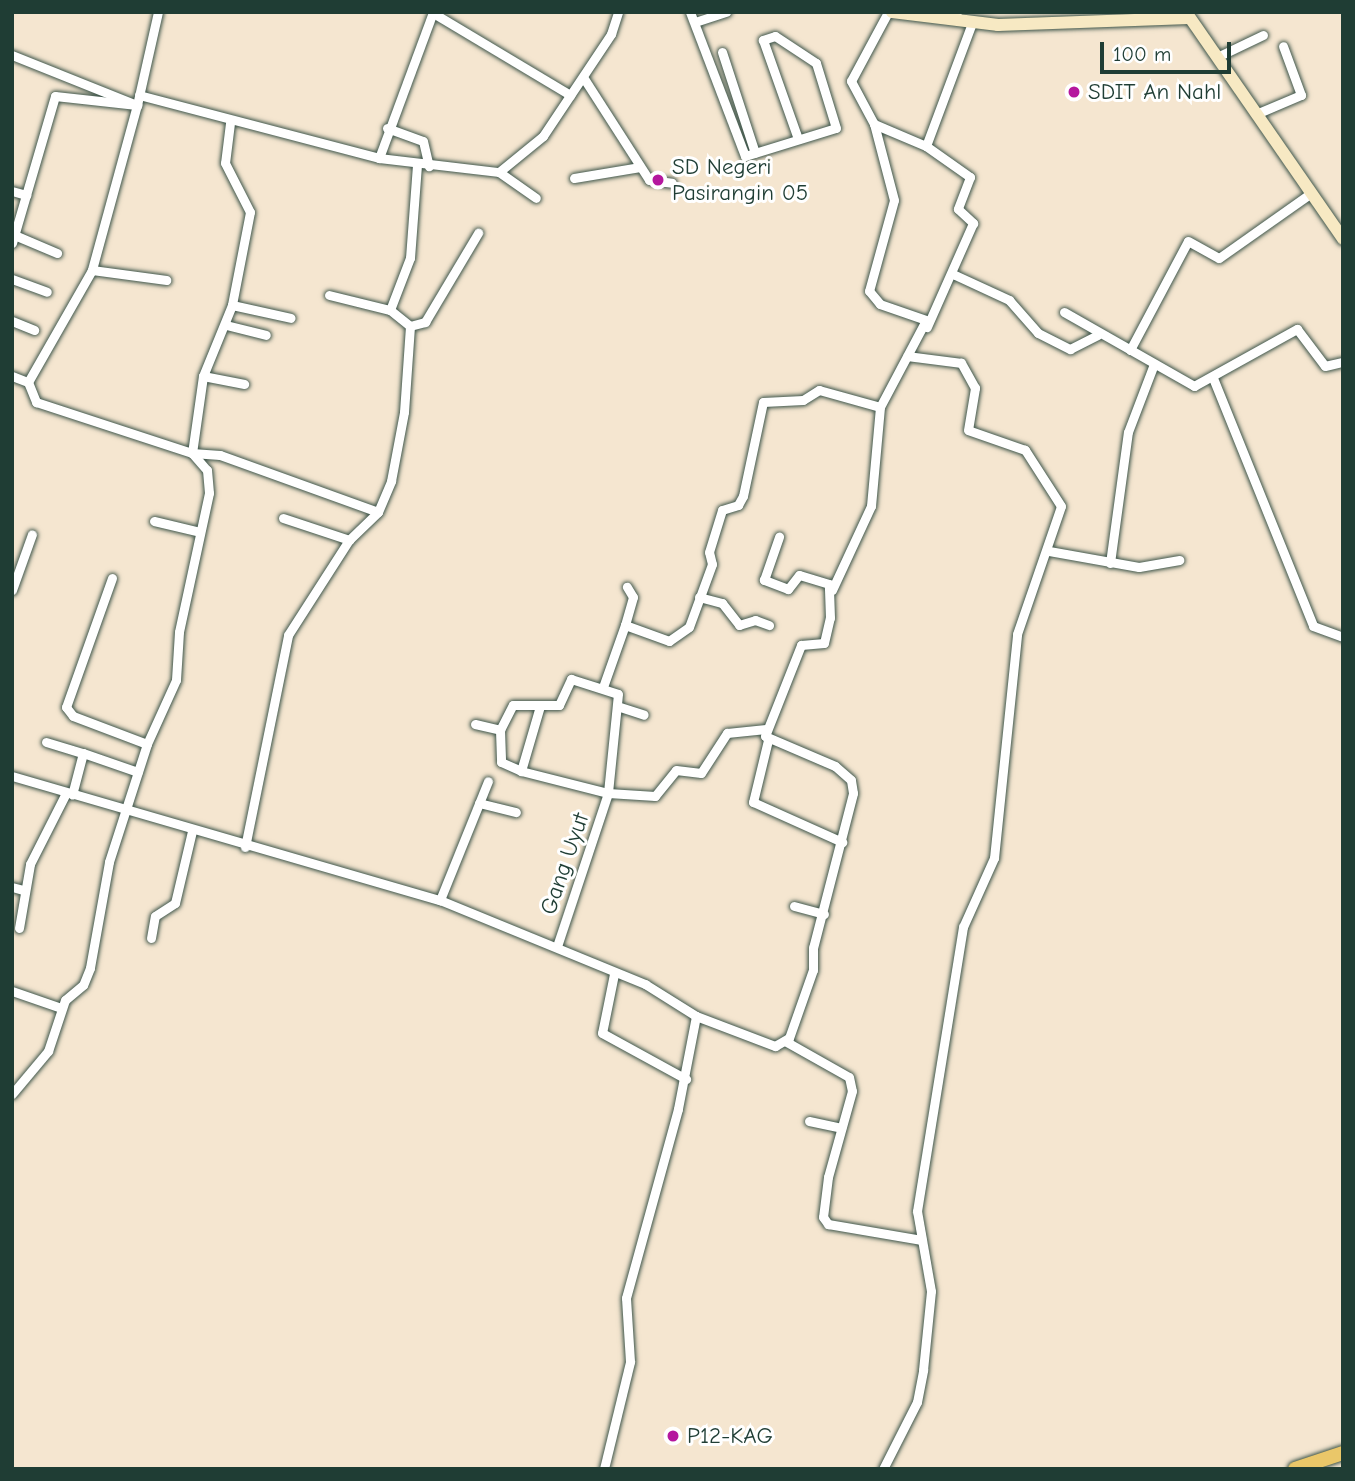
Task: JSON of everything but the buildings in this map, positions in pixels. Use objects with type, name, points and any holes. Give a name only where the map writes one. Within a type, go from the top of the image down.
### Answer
[{"type":"main road","points":[[1295,1469],[1343,1453]]},
{"type":"street","points":[[28,382],[92,270],[139,95],[158,12]]},
{"type":"street","points":[[499,172],[543,136],[583,77],[618,12]]},
{"type":"street","points":[[726,12],[693,17],[746,156],[836,128],[816,62],[775,36],[763,40],[797,139]]},
{"type":"street","points":[[910,356],[926,319],[880,304],[869,291],[895,206],[874,124],[851,81],[890,12],[972,23],[1187,15],[1343,239]]},
{"type":"street","points":[[379,158],[387,128],[433,13],[570,95]]},
{"type":"street","points":[[926,146],[972,23]]},
{"type":"street","points":[[1217,57],[1263,35]]},
{"type":"street","points":[[1256,114],[1301,94],[1283,46]]},
{"type":"street","points":[[12,55],[136,105]]},
{"type":"street","points":[[712,66],[723,57],[755,153]]},
{"type":"street","points":[[583,77],[649,180],[672,183]]},
{"type":"street","points":[[139,95],[230,123],[379,158],[416,165],[499,172],[536,198]]},
{"type":"street","points":[[57,253],[13,237],[55,96],[136,105]]},
{"type":"street","points":[[12,1094],[48,1051],[61,1008],[86,980],[97,911],[125,813],[147,744],[176,680],[200,532],[207,470],[192,453],[203,376],[226,325],[250,212],[225,163],[230,123]]},
{"type":"street","points":[[842,842],[753,802],[768,740],[766,729],[803,643],[824,643],[832,590],[871,506],[880,407],[954,275],[973,223],[958,209],[970,177],[926,146],[874,124]]},
{"type":"street","points":[[387,128],[423,141],[429,166]]},
{"type":"street","points":[[390,310],[410,258],[416,165]]},
{"type":"street","points":[[574,178],[640,167]]},
{"type":"street","points":[[12,191],[26,195]]},
{"type":"street","points":[[1130,350],[1188,241],[1219,258],[1311,193]]},
{"type":"street","points":[[410,326],[425,321],[478,233]]},
{"type":"street","points":[[92,270],[166,280]]},
{"type":"street","points":[[954,275],[1009,300],[1038,333],[1070,349],[1098,335]]},
{"type":"street","points":[[12,279],[47,292]]},
{"type":"street","points":[[330,295],[390,310],[410,326]]},
{"type":"street","points":[[232,304],[291,318]]},
{"type":"street","points":[[1064,312],[1098,335],[1194,386],[1213,378],[1297,328],[1325,366],[1343,362]]},
{"type":"street","points":[[12,321],[34,330]]},
{"type":"street","points":[[226,325],[266,335]]},
{"type":"street","points":[[245,847],[288,635],[349,540],[378,512],[401,433],[410,326]]},
{"type":"street","points":[[883,1469],[917,1402],[923,1370],[931,1292],[917,1211],[963,927],[994,858],[1017,635],[1049,551],[1061,500],[1035,459],[968,430],[975,388],[961,363],[910,356]]},
{"type":"street","points":[[1110,563],[1128,432],[1154,363]]},
{"type":"street","points":[[12,376],[28,382],[36,402],[192,453],[220,455],[378,512]]},
{"type":"street","points":[[203,376],[244,384]]},
{"type":"street","points":[[1213,378],[1313,626],[1343,637]]},
{"type":"street","points":[[625,625],[674,639],[688,627],[699,597],[722,510],[738,505],[743,496],[763,402],[802,400],[819,390],[880,407]]},
{"type":"street","points":[[283,518],[349,540]]},
{"type":"street","points":[[154,521],[200,532]]},
{"type":"street","points":[[12,590],[32,534]]},
{"type":"street","points":[[779,537],[764,580],[789,589],[799,576],[832,590]]},
{"type":"street","points":[[1049,551],[1146,567],[1179,560]]},
{"type":"street","points":[[112,578],[66,707],[73,716],[147,744]]},
{"type":"street","points":[[603,687],[633,597],[626,587]]},
{"type":"street","points":[[699,597],[722,603],[739,625],[755,620],[769,625]]},
{"type":"street","points":[[644,715],[617,706],[618,694],[603,687],[571,679],[559,705],[513,705],[500,730],[502,762],[521,771],[608,793],[655,796],[676,770],[701,773],[727,733],[766,729]]},
{"type":"street","points":[[521,771],[540,706]]},
{"type":"street","name":"Gang Uyut","points":[[557,946],[608,793],[617,706]]},
{"type":"street","points":[[475,724],[500,730]]},
{"type":"street","points":[[12,776],[125,813],[440,900],[557,946],[696,1016],[775,1046],[785,1041],[813,970],[842,842],[851,780],[828,762],[768,740]]},
{"type":"street","points":[[46,742],[138,772]]},
{"type":"street","points":[[19,928],[23,890],[69,794],[83,753]]},
{"type":"street","points":[[440,900],[488,781]]},
{"type":"street","points":[[479,803],[516,812]]},
{"type":"street","points":[[150,938],[155,916],[175,903],[192,831]]},
{"type":"street","points":[[12,887],[23,890]]},
{"type":"street","points":[[794,906],[824,914]]},
{"type":"street","points":[[614,974],[602,1033],[686,1079]]},
{"type":"street","points":[[12,991],[61,1008]]},
{"type":"street","points":[[604,1469],[630,1362],[626,1298],[686,1079],[696,1016]]},
{"type":"street","points":[[785,1041],[849,1077],[841,1128],[828,1177],[823,1217],[828,1224],[922,1240]]},
{"type":"street","points":[[810,1121],[841,1128]]},
{"type":"place","name":"SDIT An Nahl","points":[[1074,92]]},
{"type":"place","name":"SD Negeri Pasirangin 05","points":[[658,180]]},
{"type":"place","name":"P12-KAG","points":[[673,1436]]}]
